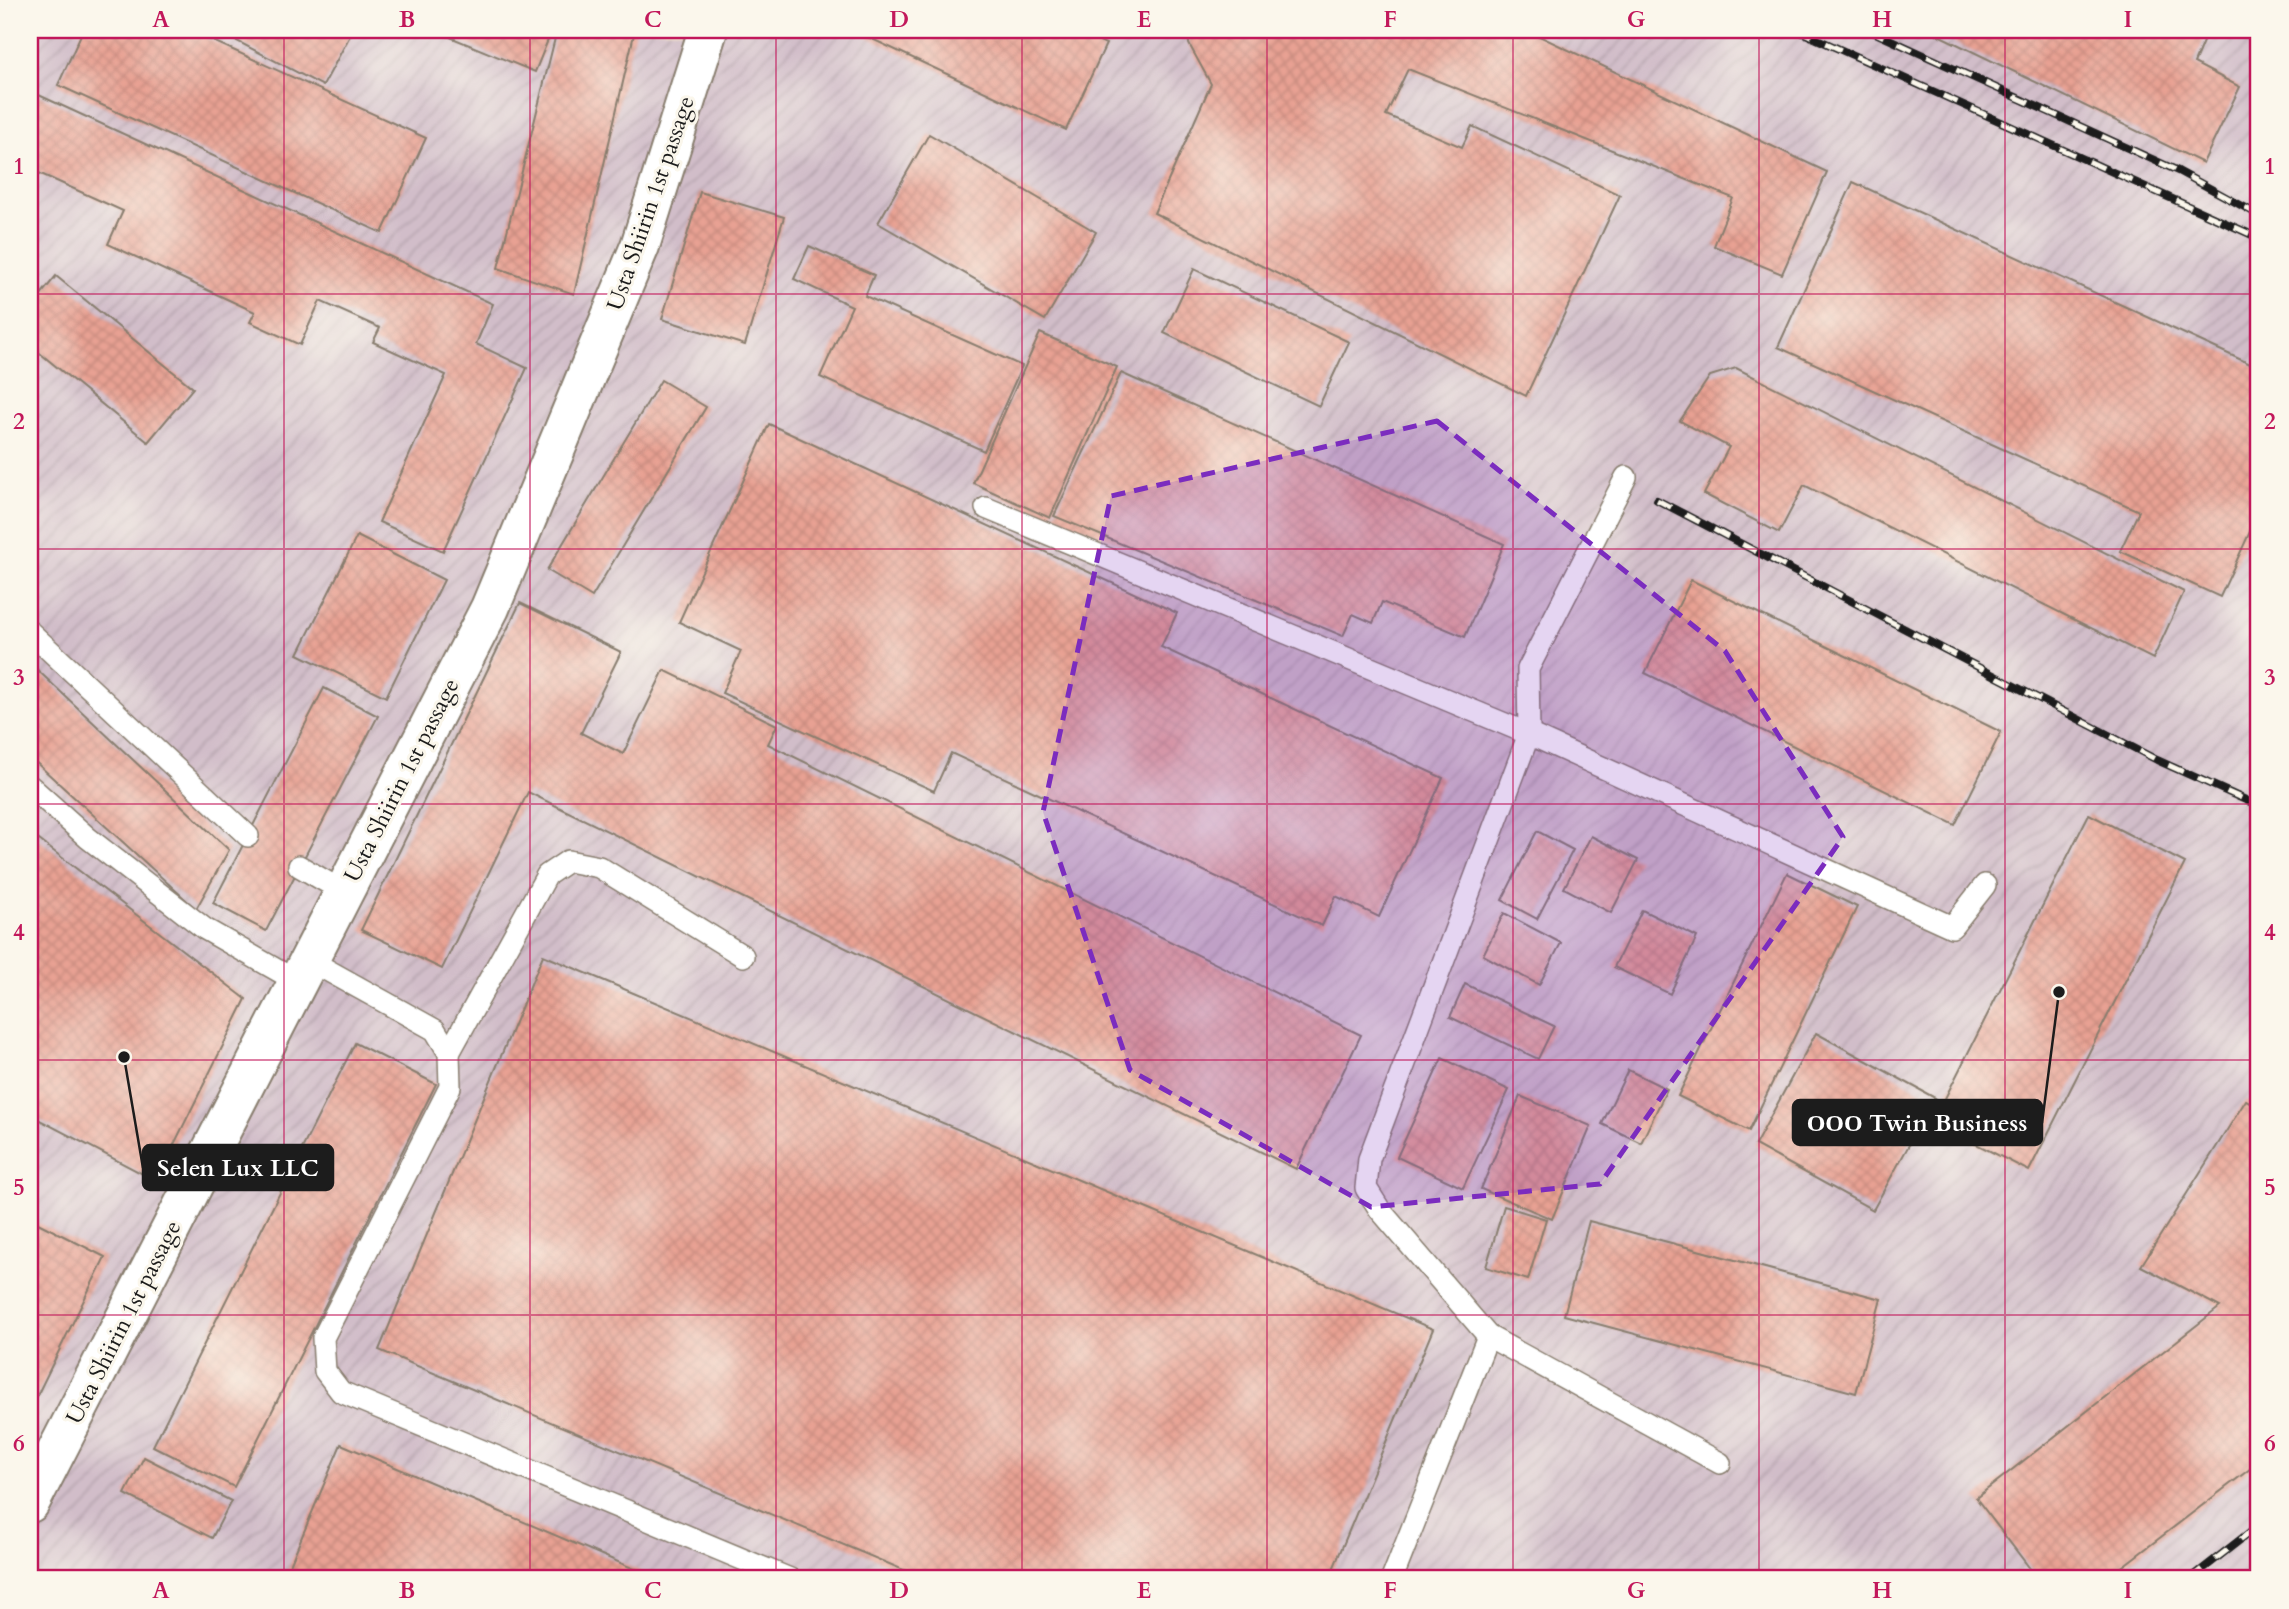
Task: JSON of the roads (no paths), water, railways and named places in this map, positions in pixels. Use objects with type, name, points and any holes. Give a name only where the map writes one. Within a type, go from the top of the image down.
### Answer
[{"type":"street","name":"Usta Shiirin 1st passage","points":[[30,1503],[490,608],[640,246],[708,30]]},
{"type":"lane","points":[[1626,477],[1528,669],[1529,734],[1369,1159],[1366,1188],[1380,1210],[1488,1336],[1720,1463]]},
{"type":"lane","points":[[986,508],[1529,734],[1952,927],[1985,885]]},
{"type":"lane","points":[[30,632],[248,836]]},
{"type":"lane","points":[[30,786],[88,838],[205,929],[435,1030],[449,1053],[450,1087],[323,1338],[326,1371],[341,1392],[790,1579]]},
{"type":"lane","points":[[449,1053],[547,875],[568,861],[599,867],[743,956]]},
{"type":"lane","points":[[299,866],[344,892]]},
{"type":"lane","points":[[1392,1579],[1488,1336]]},
{"type":"railway","points":[[1797,30],[2259,238]]},
{"type":"railway","points":[[1869,30],[2178,171],[2259,215]]},
{"type":"railway","points":[[1657,500],[2157,760],[2259,806]]},
{"type":"railway","points":[[2190,1579],[2259,1525]]},
{"type":"place","name":"ООО Twin Business","points":[[2059,992]]},
{"type":"place","name":"Selen Lux LLC","points":[[124,1057]]}]
